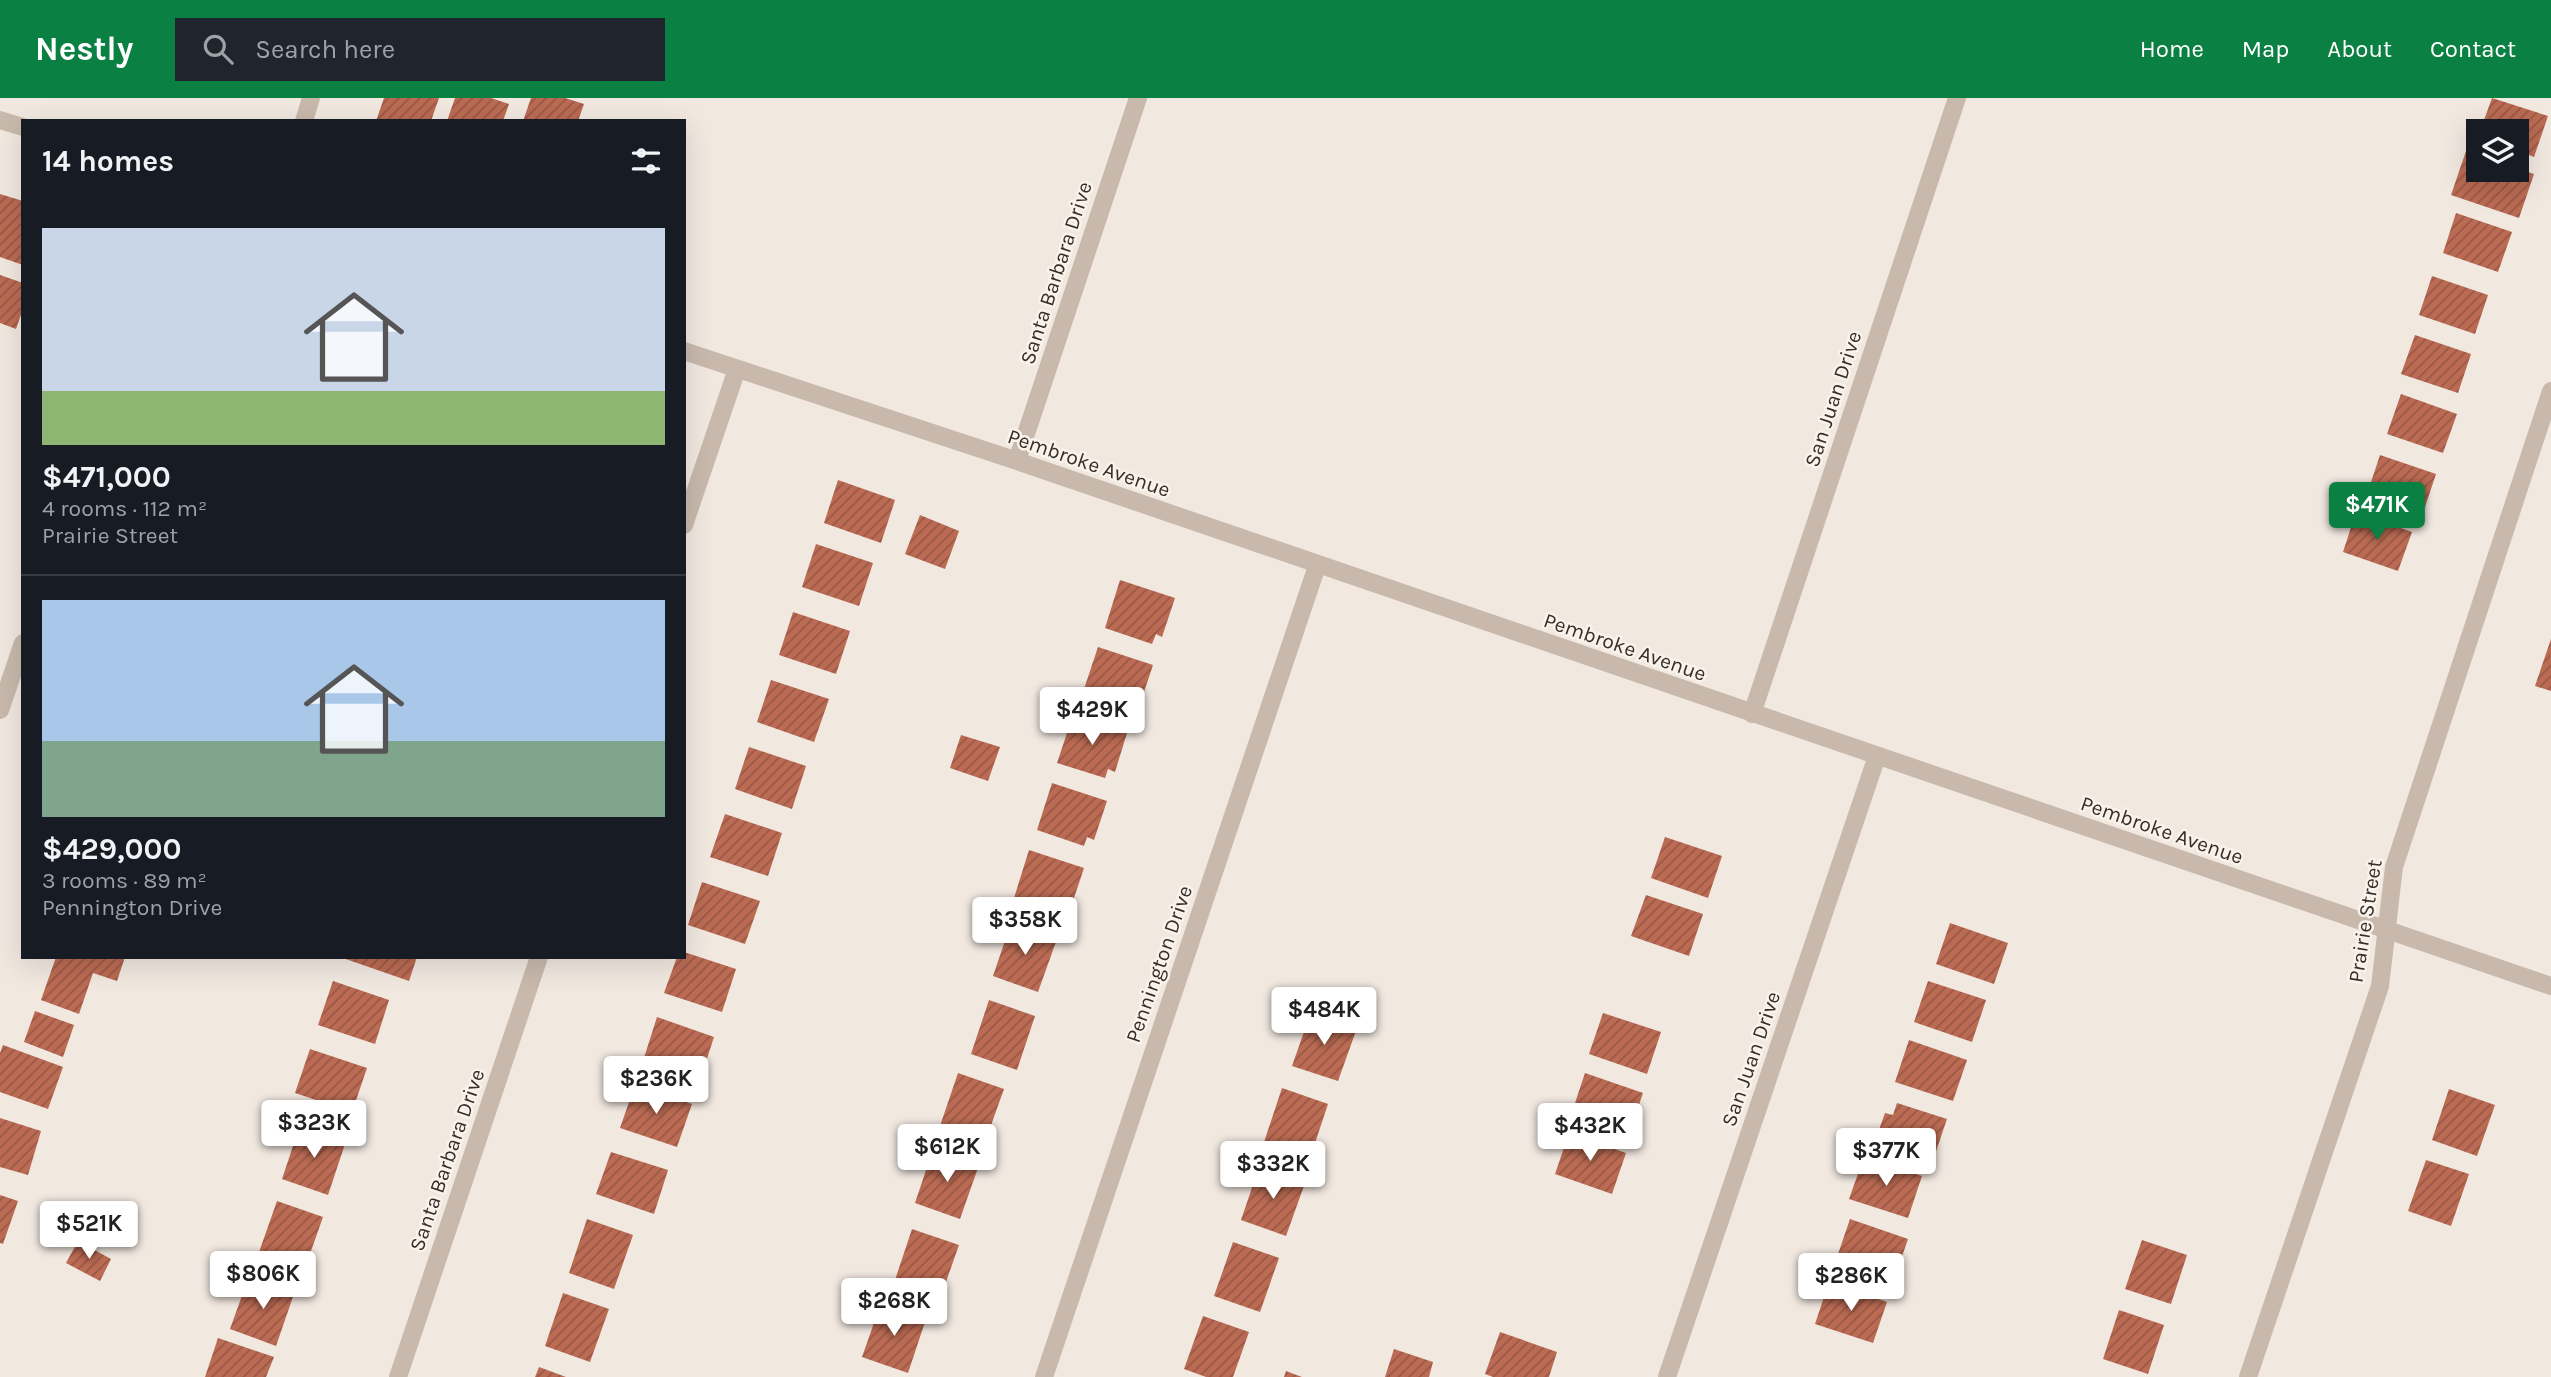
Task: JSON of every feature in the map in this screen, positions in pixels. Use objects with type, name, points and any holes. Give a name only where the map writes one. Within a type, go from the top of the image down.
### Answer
[{"type":"street","points":[[305,119],[311,98]]},
{"type":"street","name":"Santa Barbara Drive","points":[[1017,461],[1138,98]]},
{"type":"street","name":"San Juan Drive","points":[[1752,714],[1957,98]]},
{"type":"street","points":[[0,120],[21,126]]},
{"type":"street","name":"Pembroke Avenue","points":[[686,352],[1017,461],[1317,566],[2551,986]]},
{"type":"street","points":[[686,519],[737,369]]},
{"type":"street","name":"Prairie Street","points":[[2248,1377],[2380,986],[2394,867],[2551,391]]},
{"type":"street","name":"Pennington Drive","points":[[1044,1377],[1317,566]]},
{"type":"street","points":[[0,710],[21,649]]},
{"type":"street","name":"San Juan Drive","points":[[1667,1377],[1877,756]]},
{"type":"street","name":"Santa Barbara Drive","points":[[398,1377],[538,959]]},
{"type":"building","points":[[384,98],[439,98],[432,119],[377,119]]},
{"type":"building","points":[[455,98],[491,98],[509,104],[504,119],[448,119]]},
{"type":"building","points":[[531,98],[565,98],[584,104],[579,119],[524,119]]},
{"type":"building","points":[[2492,98],[2548,116],[2534,157],[2529,155],[2529,119],[2484,119]]},
{"type":"building","points":[[2466,151],[2466,182],[2529,182],[2529,172],[2534,174],[2519,218],[2451,195]]},
{"type":"building","points":[[0,194],[21,200],[21,264],[0,257]]},
{"type":"building","points":[[2456,213],[2512,232],[2498,272],[2443,253]]},
{"type":"building","points":[[0,275],[21,282],[21,315],[16,329],[0,323]]},
{"type":"building","points":[[2432,276],[2488,295],[2475,334],[2419,315]]},
{"type":"building","points":[[2415,335],[2471,354],[2458,393],[2401,374]]},
{"type":"building","points":[[2401,394],[2457,414],[2443,453],[2387,434]]},
{"type":"building","points":[[2380,455],[2436,474],[2423,513],[2367,494]]},
{"type":"building","points":[[838,480],[895,500],[881,543],[824,523]]},
{"type":"building","points":[[2356,512],[2412,532],[2398,571],[2343,552]]},
{"type":"building","points":[[920,515],[959,531],[945,569],[905,554]]},
{"type":"building","points":[[816,544],[873,563],[859,606],[802,587]]},
{"type":"building","points":[[1120,580],[1175,598],[1162,637],[1156,634],[1152,644],[1105,628]]},
{"type":"building","points":[[793,612],[850,631],[836,674],[779,655]]},
{"type":"building","points":[[2551,639],[2551,691],[2535,686]]},
{"type":"building","points":[[1098,647],[1153,665],[1140,704],[1133,702],[1130,710],[1082,695]]},
{"type":"building","points":[[771,680],[829,699],[814,742],[757,722]]},
{"type":"building","points":[[1073,715],[1127,733],[1115,772],[1108,769],[1105,778],[1057,763]]},
{"type":"building","points":[[961,735],[1000,747],[988,781],[950,768]]},
{"type":"building","points":[[749,747],[806,766],[792,809],[735,789]]},
{"type":"building","points":[[1052,783],[1107,801],[1094,840],[1087,837],[1084,846],[1037,830]]},
{"type":"building","points":[[725,814],[782,833],[768,876],[710,857]]},
{"type":"building","points":[[1665,837],[1722,856],[1708,898],[1651,878]]},
{"type":"building","points":[[1029,850],[1084,868],[1071,907],[1064,904],[1061,913],[1014,898]]},
{"type":"building","points":[[702,882],[760,901],[745,944],[688,925]]},
{"type":"building","points":[[1646,895],[1703,914],[1689,956],[1631,936]]},
{"type":"building","points":[[1011,923],[1057,939],[1038,992],[993,976]]},
{"type":"building","points":[[1950,923],[2008,943],[1994,984],[1936,964]]},
{"type":"building","points":[[686,953],[736,969],[722,1012],[664,993],[676,959],[686,959]]},
{"type":"building","points":[[55,959],[124,959],[117,981],[93,973],[79,1014],[41,1000]]},
{"type":"building","points":[[346,959],[416,959],[409,981]]},
{"type":"building","points":[[333,981],[389,1000],[375,1044],[318,1025]]},
{"type":"building","points":[[1928,981],[1986,1000],[1972,1042],[1914,1022]]},
{"type":"building","points":[[989,1000],[1035,1016],[1017,1070],[971,1054]]},
{"type":"building","points":[[35,1011],[74,1025],[63,1057],[24,1042]]},
{"type":"building","points":[[1311,1012],[1357,1028],[1338,1081],[1292,1066]]},
{"type":"building","points":[[1603,1013],[1661,1032],[1647,1074],[1589,1054]]},
{"type":"building","points":[[657,1017],[714,1037],[700,1080],[643,1061]]},
{"type":"building","points":[[1909,1040],[1967,1060],[1953,1101],[1895,1082]]},
{"type":"building","points":[[3,1045],[63,1067],[48,1109],[0,1092],[0,1053]]},
{"type":"building","points":[[310,1049],[367,1068],[352,1112],[295,1093]]},
{"type":"building","points":[[958,1073],[1004,1089],[985,1142],[940,1126]]},
{"type":"building","points":[[1585,1073],[1643,1093],[1629,1134],[1571,1115]]},
{"type":"building","points":[[635,1085],[692,1104],[677,1147],[620,1128]]},
{"type":"building","points":[[1282,1088],[1328,1104],[1310,1158],[1264,1142]]},
{"type":"building","points":[[2449,1089],[2495,1105],[2477,1156],[2432,1140]]},
{"type":"building","points":[[1897,1103],[1947,1119],[1933,1160],[1875,1141],[1885,1113],[1893,1115]]},
{"type":"building","points":[[0,1118],[41,1131],[28,1175],[0,1167]]},
{"type":"building","points":[[300,1125],[346,1141],[328,1195],[282,1179]]},
{"type":"building","points":[[1569,1133],[1626,1153],[1612,1194],[1555,1174]]},
{"type":"building","points":[[933,1149],[979,1165],[960,1219],[915,1203]]},
{"type":"building","points":[[611,1152],[668,1170],[654,1214],[596,1194]]},
{"type":"building","points":[[1864,1157],[1922,1176],[1908,1218],[1849,1199]]},
{"type":"building","points":[[2426,1160],[2469,1174],[2451,1226],[2408,1211]]},
{"type":"building","points":[[1259,1167],[1305,1183],[1286,1236],[1241,1220]]},
{"type":"building","points":[[0,1195],[18,1201],[3,1244],[0,1243]]},
{"type":"building","points":[[277,1201],[323,1217],[304,1271],[258,1255]]},
{"type":"building","points":[[587,1219],[633,1235],[614,1289],[569,1273]]},
{"type":"building","points":[[1850,1219],[1908,1239],[1894,1280],[1836,1260]]},
{"type":"building","points":[[912,1229],[959,1245],[940,1299],[894,1283]]},
{"type":"building","points":[[2142,1240],[2187,1255],[2171,1304],[2125,1289]]},
{"type":"building","points":[[78,1241],[111,1259],[100,1281],[66,1263]]},
{"type":"building","points":[[1233,1242],[1279,1258],[1260,1312],[1214,1296]]},
{"type":"building","points":[[249,1276],[295,1291],[276,1346],[230,1329]]},
{"type":"building","points":[[1829,1282],[1887,1302],[1873,1343],[1815,1324]]},
{"type":"building","points":[[563,1293],[609,1309],[590,1362],[545,1346]]},
{"type":"building","points":[[881,1303],[926,1319],[908,1373],[862,1357]]},
{"type":"building","points":[[2119,1310],[2164,1325],[2148,1374],[2103,1359]]},
{"type":"building","points":[[1203,1316],[1249,1332],[1233,1377],[1206,1377],[1184,1369]]},
{"type":"building","points":[[1500,1332],[1557,1352],[1549,1377],[1493,1377],[1485,1374]]},
{"type":"building","points":[[218,1338],[274,1357],[266,1377],[205,1377]]},
{"type":"building","points":[[1394,1349],[1433,1362],[1429,1377],[1385,1377]]},
{"type":"building","points":[[539,1367],[566,1377],[535,1377]]},
{"type":"building","points":[[1286,1371],[1302,1377],[1284,1377]]}]
